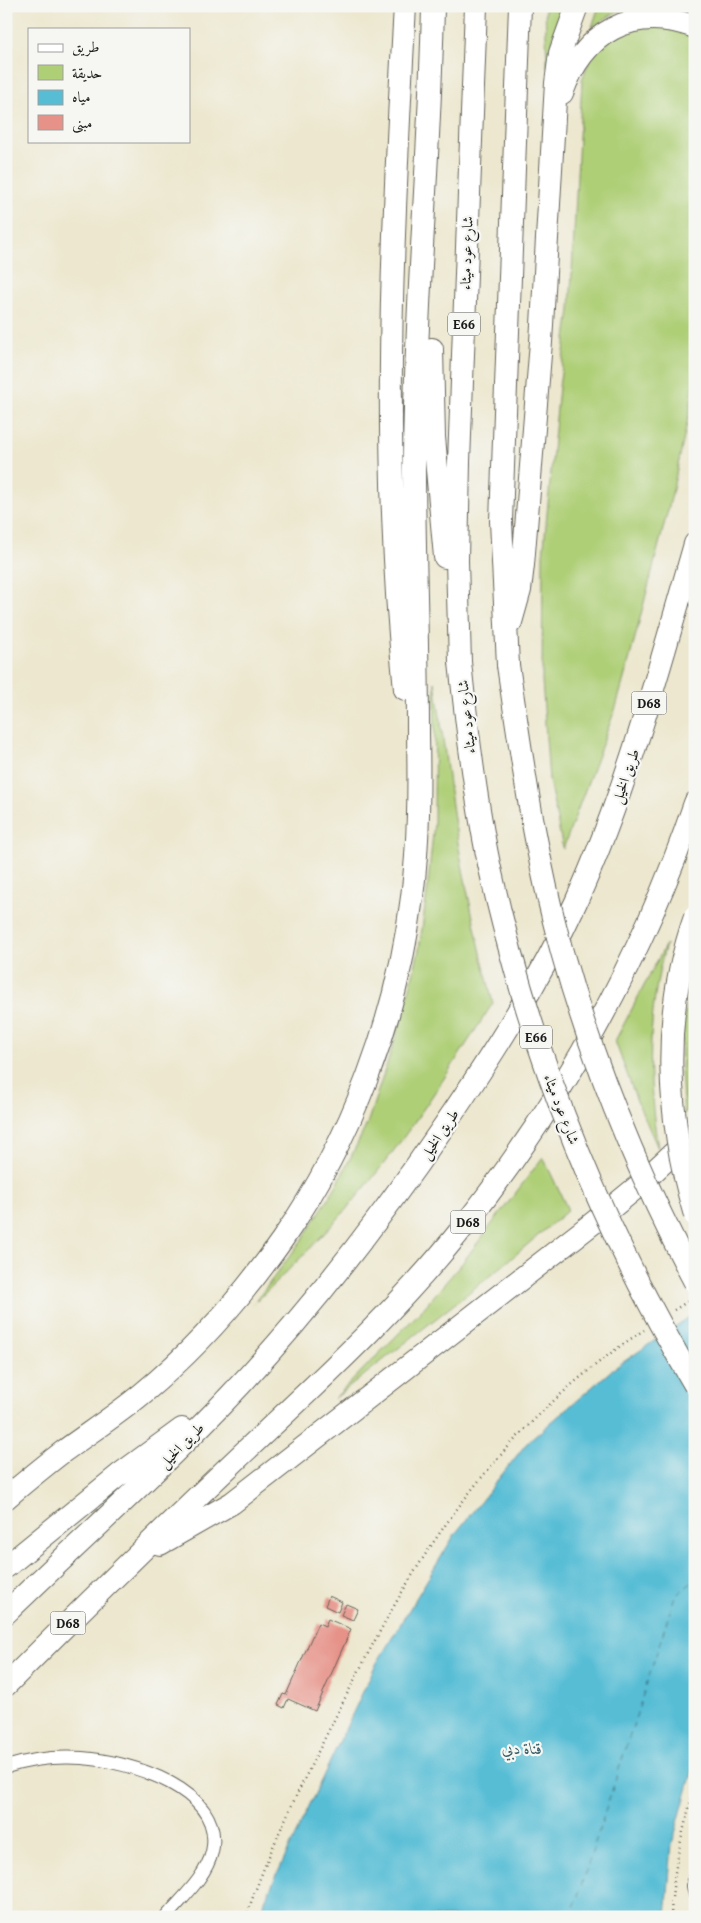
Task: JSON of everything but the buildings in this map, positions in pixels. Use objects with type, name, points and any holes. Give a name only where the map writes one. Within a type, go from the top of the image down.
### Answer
[{"type":"highway","points":[[404,6],[396,171],[390,460],[397,612],[410,726],[418,760]]},
{"type":"highway","points":[[6,1498],[58,1456],[120,1411],[166,1372],[214,1325],[262,1268],[304,1207],[322,1175],[355,1108],[381,1039],[401,967],[413,894],[418,830],[414,462],[416,363],[423,218],[428,164],[433,6]]},
{"type":"highway","name":"شارع عود ميثاء","points":[[476,6],[459,462],[459,652],[471,764],[489,864],[513,962],[543,1060],[579,1154],[620,1248],[666,1338],[695,1385]]},
{"type":"highway","points":[[520,6],[501,521],[508,665],[521,761],[562,951],[590,1044],[625,1136],[665,1225],[695,1282]]},
{"type":"highway","points":[[506,637],[520,590],[523,565],[541,342],[556,82],[560,53],[577,6]]},
{"type":"highway","points":[[555,112],[569,74],[578,59],[589,45],[603,34],[619,26],[651,19],[667,19],[695,27]]},
{"type":"highway","points":[[428,164],[434,203],[432,359],[434,428],[442,526],[459,652]]},
{"type":"highway","name":"طريق الخيل","points":[[6,1613],[172,1454],[223,1403],[294,1326],[379,1218],[487,1062],[535,984],[576,902],[622,789],[695,544]]},
{"type":"highway","name":"D68","points":[[6,1685],[130,1560],[359,1343],[413,1286],[464,1227],[511,1164],[554,1100],[594,1033],[643,932],[695,803]]},
{"type":"highway","points":[[695,917],[681,968],[674,1010],[671,1053],[676,1139],[695,1215]]},
{"type":"highway","points":[[130,1560],[232,1503],[593,1223],[637,1187],[695,1133]]},
{"type":"highway","points":[[6,1567],[120,1475],[187,1426],[223,1403]]},
{"type":"street","points":[[6,1767],[49,1758],[101,1760],[121,1764],[158,1778],[193,1797],[208,1816],[213,1840],[212,1852],[202,1873],[166,1917]]},
{"type":"street","points":[[695,1874],[693,1886],[695,1895]]},
{"type":"path","points":[[671,1312],[695,1297]]},
{"type":"path","points":[[246,1917],[253,1896],[303,1780],[364,1660],[426,1553],[473,1489],[533,1422],[592,1368],[623,1343],[647,1328]]},
{"type":"path","points":[[670,1917],[672,1886],[680,1842],[695,1786]]},
{"type":"green space","points":[[545,6],[563,6],[557,20],[547,67]]},
{"type":"green space","points":[[599,6],[632,6],[613,14],[592,27]]},
{"type":"green space","points":[[695,22],[695,372],[690,409],[671,498],[616,707],[563,849],[549,780],[542,680],[543,556],[559,387],[570,310],[582,80],[592,53],[614,30]]},
{"type":"green space","points":[[435,682],[458,842],[493,1003],[425,1106],[371,1180],[303,1256],[253,1305],[304,1237],[338,1183],[367,1124],[404,1012],[419,950],[434,823]]},
{"type":"green space","points":[[666,944],[655,995],[652,1020],[652,1097],[658,1148],[637,1101],[615,1041]]},
{"type":"green space","points":[[695,962],[695,1103],[684,1114],[681,1069],[683,1023]]},
{"type":"green space","points":[[543,1157],[568,1210],[500,1268],[334,1399],[421,1311],[463,1262]]},
{"type":"water","name":"قناة دبي","points":[[695,1313],[695,1762],[672,1844],[666,1917],[257,1917],[375,1666],[455,1534],[526,1444],[613,1369]]},
{"type":"ferry route","points":[[571,1917],[675,1596],[695,1580]]}]
